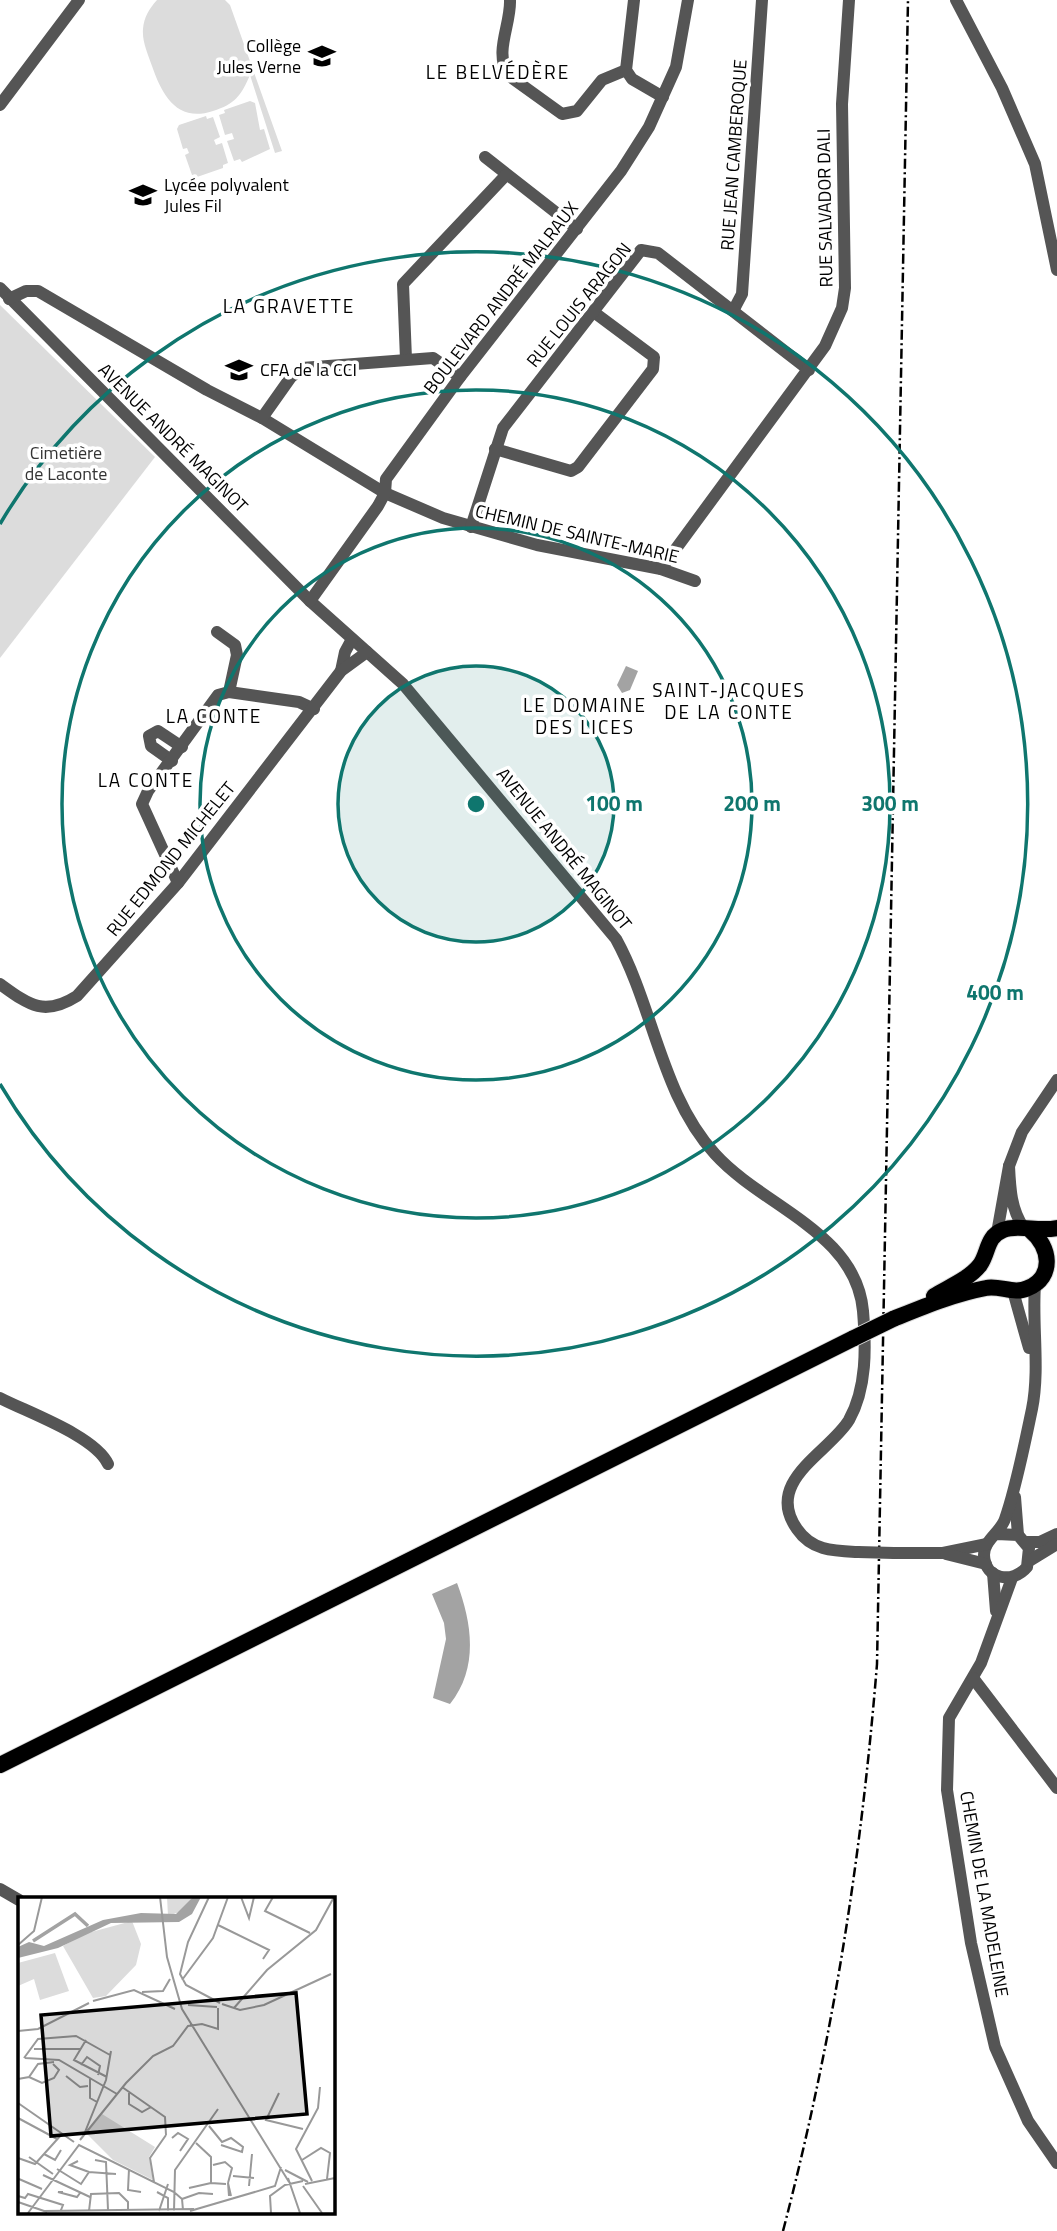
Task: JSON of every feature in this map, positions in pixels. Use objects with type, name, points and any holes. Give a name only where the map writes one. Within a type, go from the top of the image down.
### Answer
[{"type":"main road","points":[[1007,1289],[988,1275],[984,1257],[986,1248],[998,1233],[1006,1229],[1057,1228]]},
{"type":"main road","points":[[892,1319],[940,1300],[989,1287],[1007,1289],[1035,1285],[1046,1270],[1052,1255],[1027,1229]]},
{"type":"main road","points":[[0,1765],[892,1319],[970,1275],[984,1257]]},
{"type":"street","points":[[0,105],[5,88],[79,0]]},
{"type":"street","points":[[510,0],[510,20],[502,52],[504,67],[508,75],[562,114],[569,115],[577,111],[602,80],[626,70]]},
{"type":"street","points":[[634,0],[626,70],[632,79],[663,97]]},
{"type":"street","name":"BOULEVARD ANDRÉ MALRAUX","points":[[310,601],[385,493],[386,479],[460,377],[621,171],[663,97],[676,66],[688,0]]},
{"type":"street","name":"RUE JEAN CAMBEROQUE","points":[[733,312],[742,294],[762,0]]},
{"type":"street","name":"RUE SALVADOR DALI","points":[[661,569],[808,370],[835,328],[845,288],[842,104],[849,0]]},
{"type":"street","points":[[956,0],[1002,88],[1035,164],[1057,270]]},
{"type":"street","points":[[485,157],[577,229]]},
{"type":"street","points":[[406,359],[403,284],[506,175]]},
{"type":"street","name":"RUE LOUIS ARAGON","points":[[471,527],[503,428],[595,313],[641,250],[649,249],[808,370]]},
{"type":"street","name":"AVENUE ANDRÉ MAGINOT","points":[[0,288],[310,601],[403,684],[616,939],[635,973],[675,1091],[691,1122],[715,1154],[734,1172],[829,1242],[850,1267],[860,1288],[864,1374],[859,1396],[848,1422],[805,1464],[791,1485],[789,1501],[792,1521],[806,1540],[832,1551],[943,1553]]},
{"type":"street","name":"CHEMIN DE SAINTE-MARIE","points":[[9,299],[31,290],[65,307],[207,390],[262,418],[385,493],[443,518],[537,545],[661,569],[695,581]]},
{"type":"street","points":[[495,449],[570,471],[578,467],[653,369],[654,357],[595,313]]},
{"type":"street","points":[[262,418],[290,377],[302,368],[406,359],[439,360],[460,377]]},
{"type":"street","points":[[217,632],[235,645],[237,655],[229,692]]},
{"type":"street","points":[[349,659],[352,639]]},
{"type":"street","name":"RUE EDMOND MICHELET","points":[[0,984],[23,1001],[38,1007],[63,1005],[77,996],[178,883],[314,709],[349,659],[367,652]]},
{"type":"street","points":[[178,883],[142,804],[148,791],[218,695],[229,692],[299,702],[314,709]]},
{"type":"street","points":[[172,761],[151,746],[149,736],[158,731],[182,747]]},
{"type":"street","points":[[998,1233],[1009,1166],[1022,1132],[1057,1080]]},
{"type":"street","points":[[1009,1166],[1010,1190],[1017,1218],[1027,1229]]},
{"type":"street","points":[[943,1553],[986,1544],[997,1534],[1014,1486],[1033,1404],[1035,1285]]},
{"type":"street","points":[[1007,1289],[1034,1364]]},
{"type":"street","points":[[0,1398],[53,1423],[103,1453],[108,1464]]},
{"type":"street","points":[[1014,1486],[1022,1538],[1029,1561]]},
{"type":"street","points":[[997,1534],[1040,1542],[1057,1534]]},
{"type":"street","points":[[986,1544],[989,1569],[996,1591],[995,1626]]},
{"type":"street","points":[[943,1553],[1012,1578],[1023,1572],[1029,1561],[1057,1544]]},
{"type":"street","name":"CHEMIN DE LA MADELEINE","points":[[1012,1578],[973,1678],[954,1705],[946,1731],[947,1790],[971,1943],[1001,2067],[1028,2121],[1057,2163]]},
{"type":"street","points":[[973,1678],[1057,1788]]},
{"type":"street","points":[[0,1889],[18,1899]]},
{"type":"green space","points":[[157,0],[225,0],[230,5],[282,151],[275,153],[250,75],[236,98],[213,111],[190,113],[181,110],[166,96],[152,66],[143,34],[146,17]]},
{"type":"green space","points":[[250,101],[255,103],[260,130],[264,129],[270,149],[242,162],[240,159],[234,161],[227,141],[234,139],[232,133],[225,135],[219,115],[225,113],[224,110]]},
{"type":"green space","points":[[206,116],[207,119],[213,117],[220,137],[214,140],[216,145],[222,143],[228,163],[223,165],[223,168],[197,177],[192,175],[185,155],[189,153],[187,148],[183,149],[177,129],[179,125]]},
{"type":"green space","name":"Cimetière de Laconte","points":[[0,305],[155,457],[0,658]]},
{"type":"shaded area","points":[[626,666],[638,671],[630,690],[622,693],[617,685]]},
{"type":"shaded area","points":[[457,1583],[466,1614],[470,1645],[465,1676],[450,1704],[433,1698],[446,1639],[444,1623],[432,1594]]},
{"type":"railway","points":[[783,2231],[817,2089],[843,1949],[863,1809],[877,1664],[908,0]]},
{"type":"place","name":"Collège Jules Verne","points":[[322,56]]},
{"type":"place","name":"Lycée polyvalent Jules Fil","points":[[143,195]]},
{"type":"place","name":"CFA de la CCI","points":[[239,370]]},
{"type":"district","name":"LE BELVÉDÈRE","points":[[498,72]]},
{"type":"district","name":"LA GRAVETTE","points":[[289,306]]},
{"type":"district","name":"SAINT-JACQUES DE LA CONTE","points":[[729,701]]},
{"type":"district","name":"LA CONTE","points":[[214,716]]},
{"type":"district","name":"LE DOMAINE DES LICES","points":[[585,716]]},
{"type":"district","name":"LA CONTE","points":[[146,780]]}]
